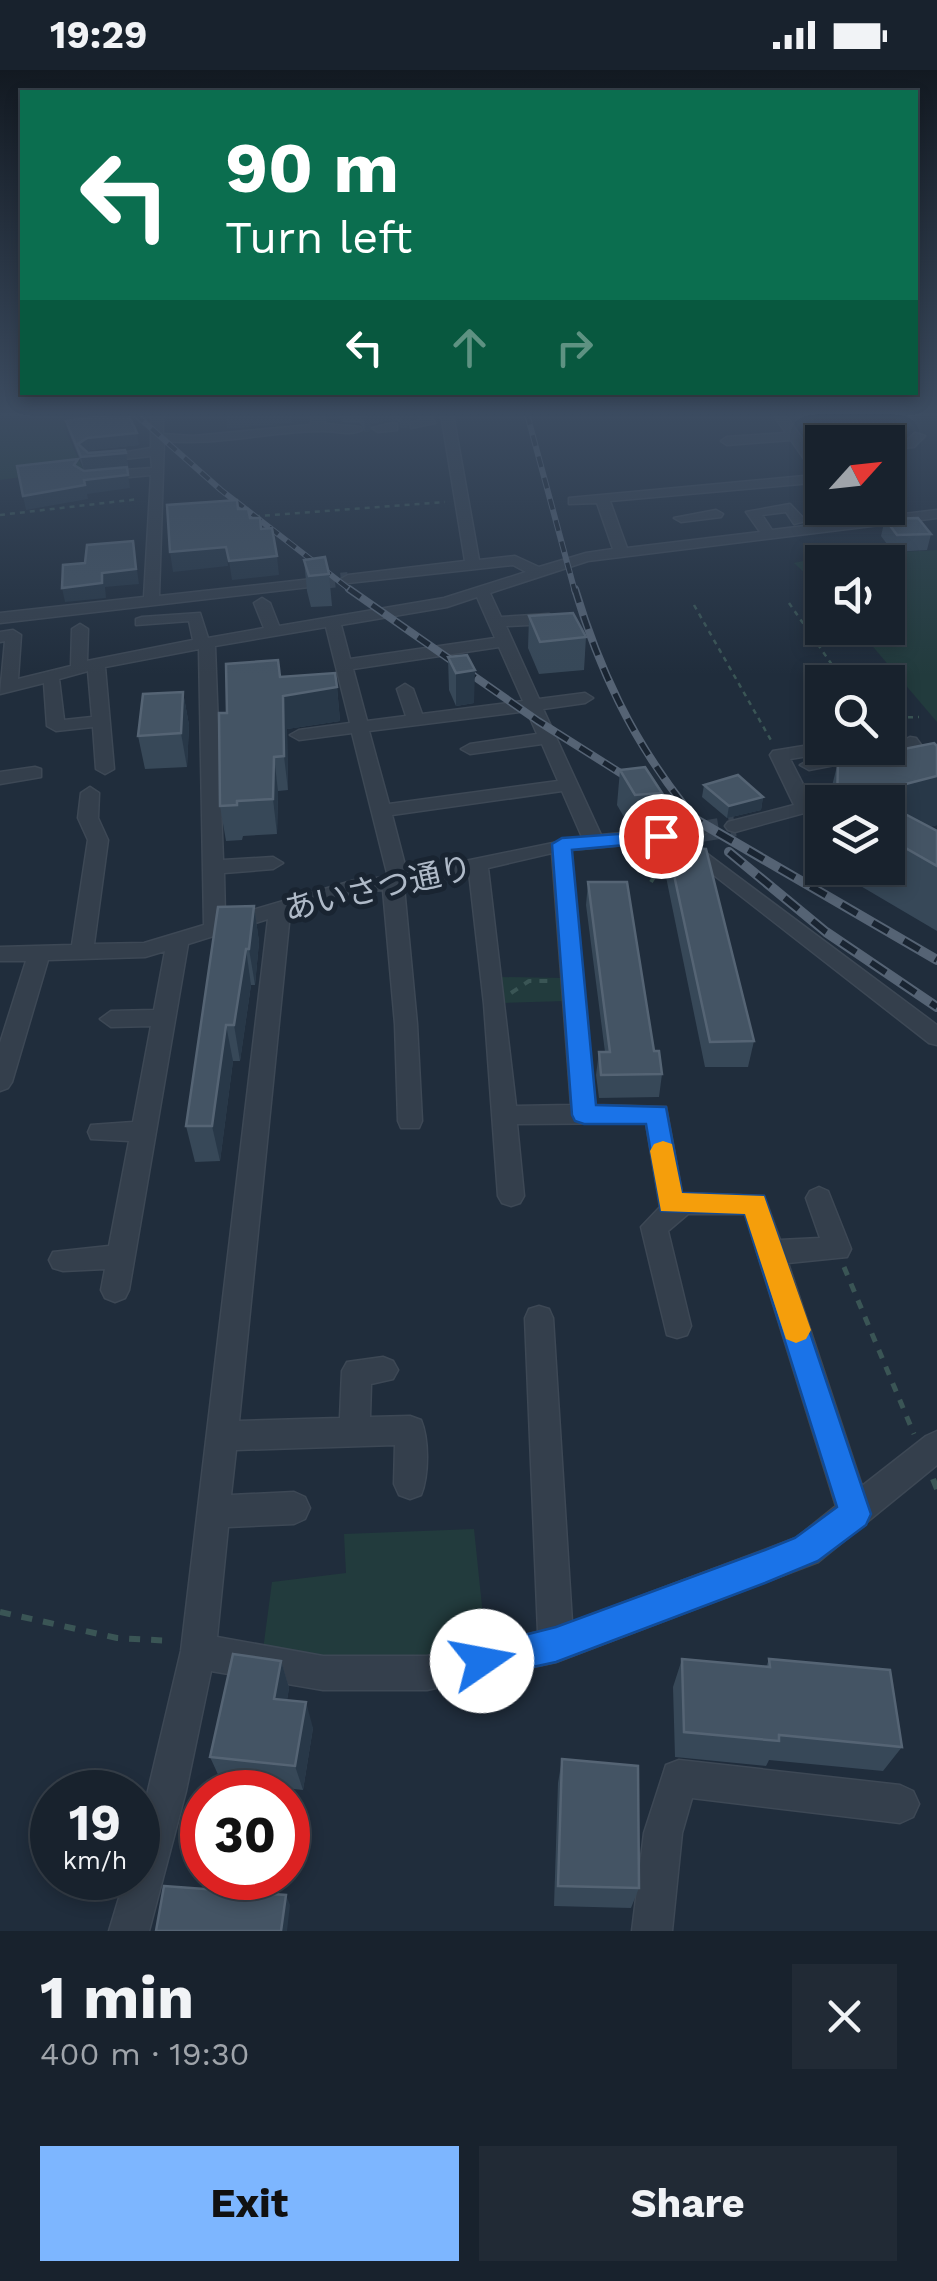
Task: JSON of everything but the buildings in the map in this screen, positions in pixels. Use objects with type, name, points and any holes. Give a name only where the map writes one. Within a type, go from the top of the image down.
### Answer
[{"type":"street","points":[[152,593],[157,501]]},
{"type":"street","points":[[465,501],[474,564]]},
{"type":"street","points":[[603,501],[621,552]]},
{"type":"street","points":[[769,535],[753,512],[790,508],[799,521]]},
{"type":"street","points":[[905,518],[937,514]]},
{"type":"street","points":[[681,518],[709,515],[721,540]]},
{"type":"street","points":[[0,636],[12,635],[4,687],[88,664],[425,607],[470,591],[537,579],[578,559],[858,525]]},
{"type":"street","points":[[694,543],[706,561]]},
{"type":"street","points":[[348,578],[515,560],[537,579]]},
{"type":"street","points":[[0,618],[152,593],[300,588],[321,582]]},
{"type":"street","points":[[300,588],[310,627]]},
{"type":"street","points":[[414,588],[425,607]]},
{"type":"street","points":[[470,591],[500,634],[594,841]]},
{"type":"street","points":[[262,603],[278,656]]},
{"type":"street","points":[[142,622],[194,616],[205,644],[215,928]]},
{"type":"street","points":[[333,623],[362,727],[396,882],[410,1120]]},
{"type":"street","points":[[345,665],[550,627]]},
{"type":"street","points":[[80,629],[101,721],[106,768]]},
{"type":"street","points":[[46,675],[54,683],[56,726],[101,721]]},
{"type":"street","points":[[405,689],[416,720]]},
{"type":"street","points":[[326,698],[354,696]]},
{"type":"street","points":[[299,735],[585,698]]},
{"type":"street","points":[[470,749],[548,738]]},
{"type":"street","points":[[910,742],[920,756],[904,760],[909,780],[937,794]]},
{"type":"street","points":[[783,762],[805,755]]},
{"type":"street","points":[[783,762],[805,760]]},
{"type":"street","points":[[783,762],[805,796]]},
{"type":"street","points":[[0,778],[36,773]]},
{"type":"street","points":[[382,812],[569,785]]},
{"type":"street","points":[[82,952],[98,840],[88,818],[90,793]]},
{"type":"street","points":[[735,826],[805,812]]},
{"type":"street","name":"あいさつ通り","points":[[0,954],[145,950],[355,886],[478,866],[562,844],[688,834],[710,866],[937,1037]]},
{"type":"street","points":[[562,844],[584,1115]]},
{"type":"street","points":[[213,867],[273,863]]},
{"type":"street","points":[[478,866],[495,1004],[511,1196]]},
{"type":"street","points":[[129,1931],[168,1791],[198,1651],[280,909]]},
{"type":"street","points":[[115,1290],[178,941]]},
{"type":"street","points":[[0,1082],[38,952]]},
{"type":"street","points":[[110,1019],[162,1018]]},
{"type":"street","points":[[504,1115],[657,1114],[671,1203],[755,1204],[855,1514]]},
{"type":"street","points":[[100,1132],[143,1131]]},
{"type":"street","points":[[771,1252],[837,1249],[819,1198]]},
{"type":"street","points":[[678,1326],[654,1227],[683,1204]]},
{"type":"street","points":[[63,1260],[121,1258]]},
{"type":"street","points":[[539,1318],[556,1645]]},
{"type":"street","points":[[354,1432],[357,1371],[383,1370]]},
{"type":"street","points":[[222,1436],[410,1430],[410,1484]]},
{"type":"street","points":[[198,1651],[323,1673],[428,1673],[556,1645],[806,1550],[930,1451]]},
{"type":"street","points":[[213,1512],[294,1508]]},
{"type":"street","points":[[652,1931],[663,1832],[679,1778],[900,1804]]},
{"type":"path","points":[[0,516],[119,501]]},
{"type":"path","points":[[238,517],[454,501]]},
{"type":"path","points":[[789,603],[832,665]]},
{"type":"path","points":[[694,605],[783,762]]},
{"type":"path","points":[[905,717],[919,716]]},
{"type":"path","points":[[643,854],[647,862],[660,868],[678,863]]},
{"type":"path","points":[[651,882],[660,868]]},
{"type":"path","points":[[495,1004],[529,980],[573,981]]},
{"type":"path","points":[[837,1249],[930,1451]]},
{"type":"path","points":[[0,1612],[118,1638],[188,1642],[198,1651]]},
{"type":"green space","points":[[937,550],[937,722],[905,684],[905,665],[888,665],[871,645],[905,645],[905,552]]},
{"type":"green space","points":[[805,561],[805,573],[794,563]]},
{"type":"green space","points":[[500,977],[565,978],[566,1001],[504,1003]]},
{"type":"green space","points":[[474,1529],[485,1635],[465,1650],[440,1659],[379,1664],[263,1650],[272,1582],[346,1573],[344,1534]]},
{"type":"tunnel","points":[[321,582],[348,579]]},
{"type":"tunnel","points":[[698,832],[735,826]]},
{"type":"railway","points":[[235,501],[350,590]]},
{"type":"railway","points":[[550,501],[575,592]]},
{"type":"railway","points":[[575,589],[619,702],[648,755],[684,805]]},
{"type":"railway","points":[[350,590],[538,721],[690,817]]},
{"type":"railway","points":[[686,814],[937,960]]},
{"type":"railway","points":[[729,852],[826,932],[937,1007]]},
{"type":"slow traffic","points":[[663,1151],[671,1203],[755,1204],[796,1330]]},
{"type":"route","points":[[482,1661],[556,1645],[806,1550],[855,1514],[755,1204],[671,1203],[657,1114],[584,1115],[562,844],[661,836]]}]
